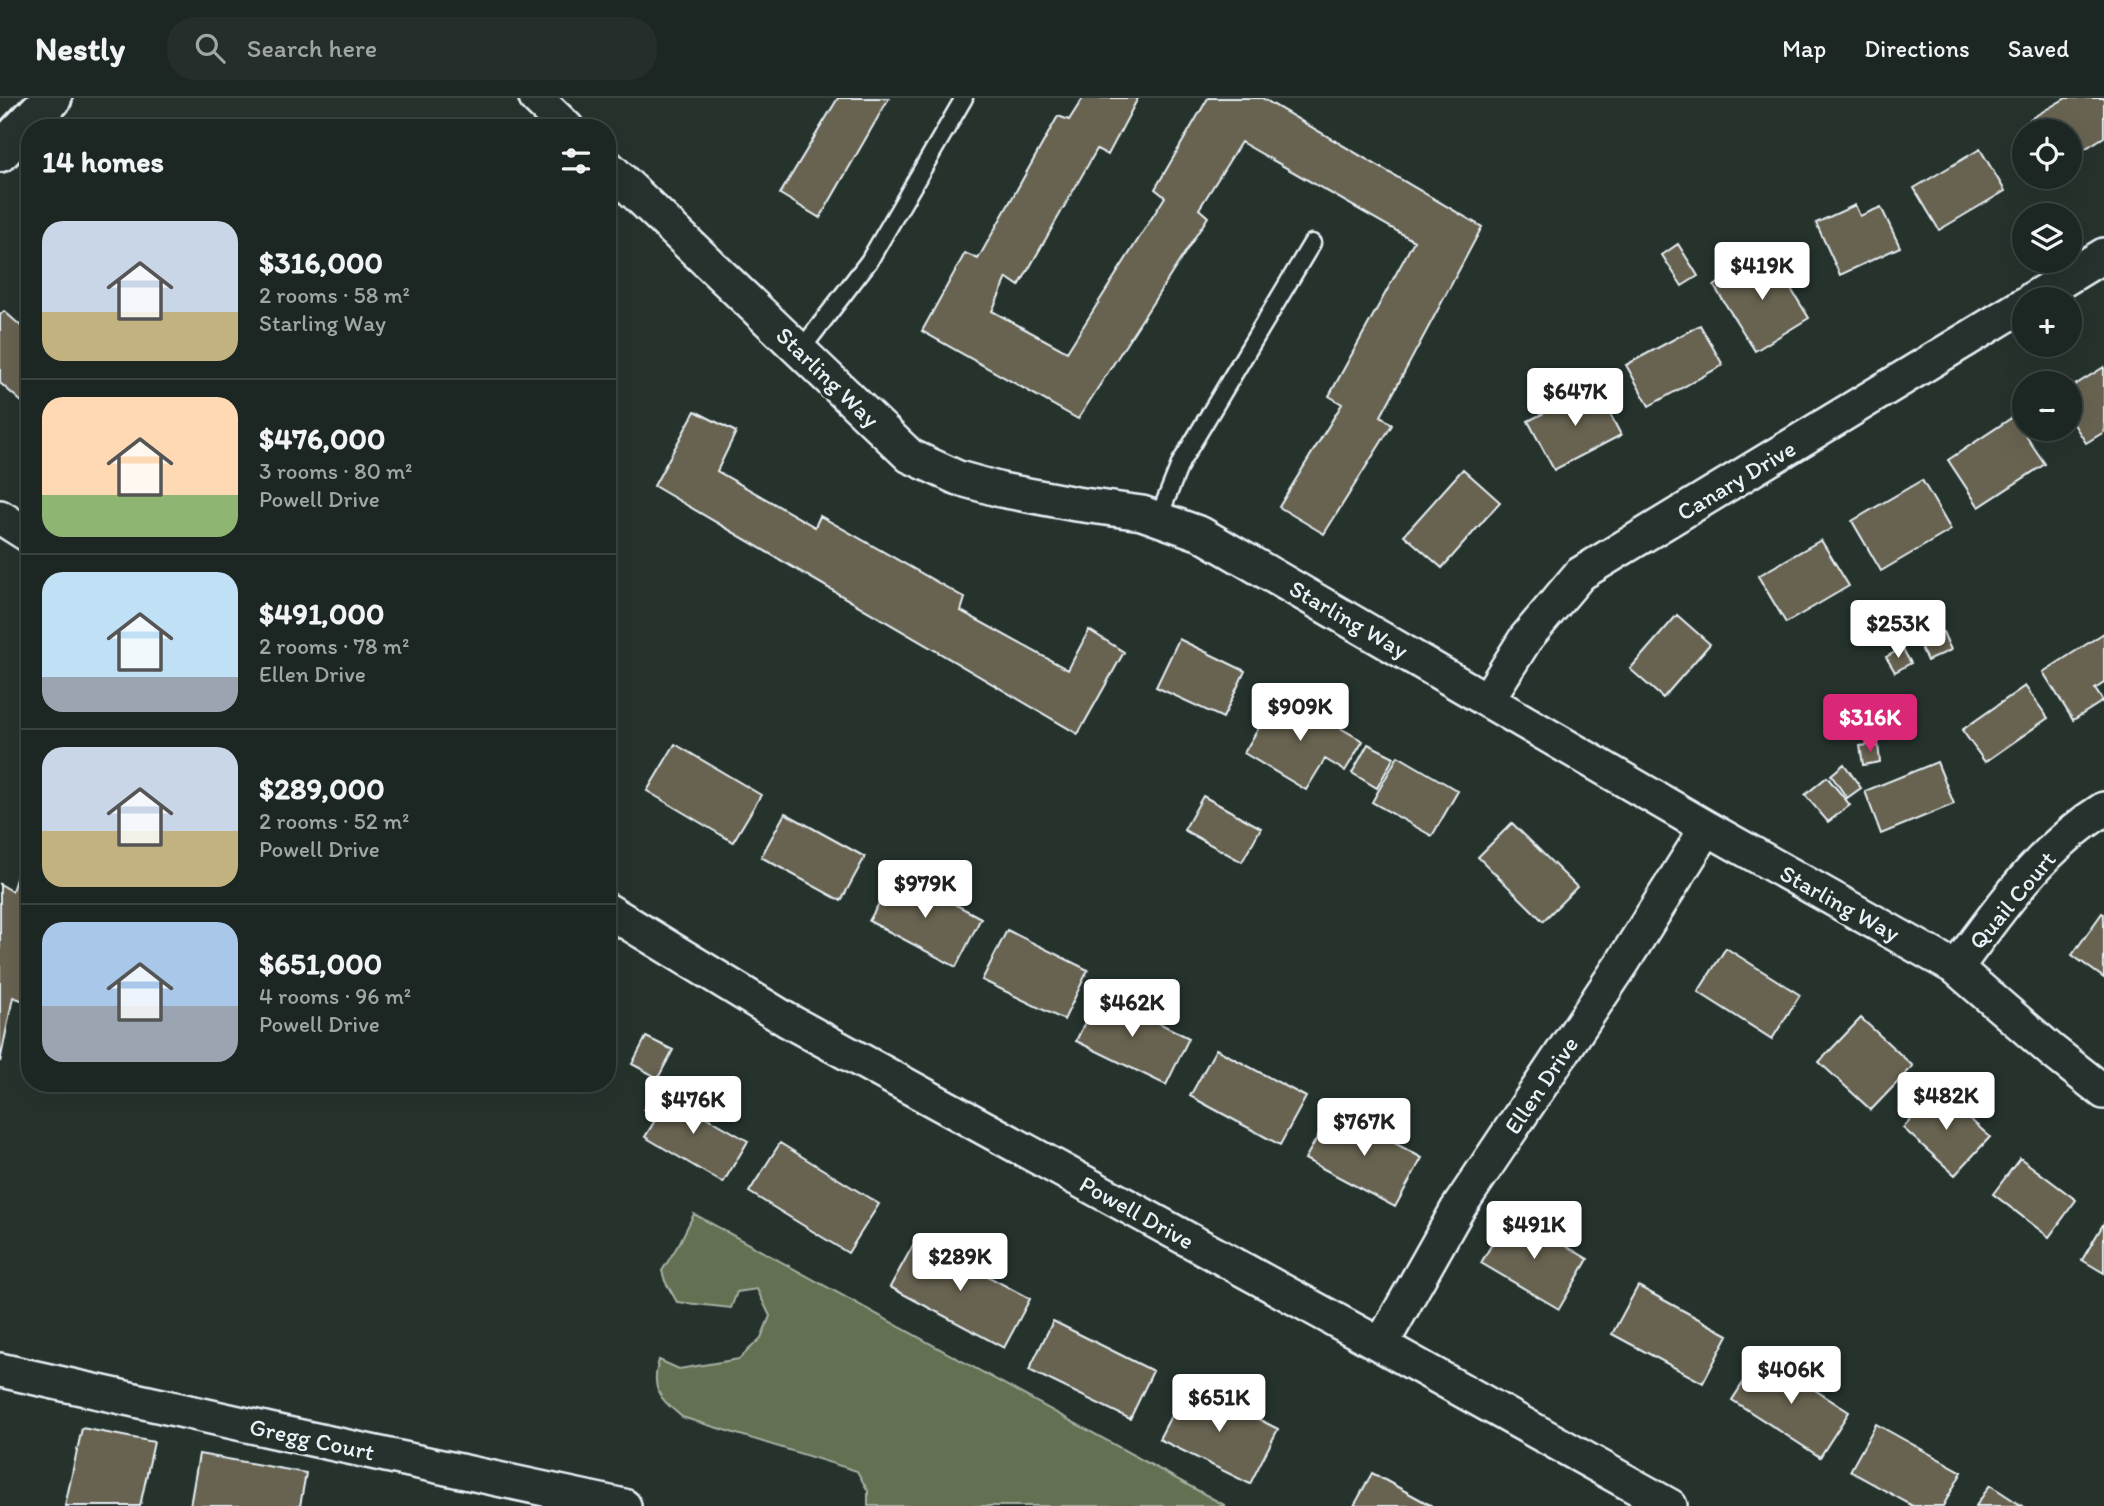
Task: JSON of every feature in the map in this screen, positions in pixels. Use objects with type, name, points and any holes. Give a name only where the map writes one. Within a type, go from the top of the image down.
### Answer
[{"type":"main road","points":[[32,119],[52,98]]},
{"type":"main road","points":[[0,152],[21,130]]},
{"type":"street","points":[[536,98],[558,119]]},
{"type":"street","name":"Starling Way","points":[[616,175],[911,456],[958,478],[1001,490],[1142,513],[1201,534],[1707,828],[1956,968],[2104,1093]]},
{"type":"street","points":[[2052,287],[2104,255]]},
{"type":"street","name":"Canary Drive","points":[[1487,700],[1526,638],[1580,575],[2012,312]]},
{"type":"street","points":[[0,517],[21,530]]},
{"type":"street","name":"Quail Court","points":[[1956,968],[2017,887],[2051,852],[2104,809]]},
{"type":"street","name":"Ellen Drive","points":[[1381,1345],[1457,1210],[1623,962],[1707,828]]},
{"type":"street","name":"Powell Drive","points":[[616,916],[787,1020],[1670,1506]]},
{"type":"street","name":"Gregg Court","points":[[0,1370],[624,1506]]},
{"type":"lane","points":[[800,351],[869,261],[964,98]]},
{"type":"lane","points":[[1158,519],[1181,462],[1312,243]]},
{"type":"green space","points":[[694,1214],[1226,1506],[868,1506],[868,1491],[857,1471],[682,1417],[659,1393],[656,1379],[659,1360],[679,1369],[739,1359],[761,1338],[770,1316],[757,1289],[737,1292],[731,1308],[677,1302],[662,1271]]},
{"type":"building","points":[[838,98],[889,98],[820,218],[780,194]]},
{"type":"building","points":[[1083,98],[1138,98],[1108,155],[1097,149],[1019,286],[1007,278],[992,311],[1067,352],[1165,197],[1155,189],[1208,98],[1262,98],[1482,227],[1381,416],[1392,425],[1324,534],[1279,507],[1342,404],[1329,396],[1414,241],[1241,142],[1199,209],[1208,217],[1078,419],[922,331],[965,253],[978,259],[1058,116],[1069,120]]},
{"type":"building","points":[[2066,98],[2104,98],[2104,137],[2082,151],[2082,119],[2030,119]]},
{"type":"building","points":[[1980,149],[2005,191],[1939,230],[1914,188]]},
{"type":"building","points":[[1855,205],[1860,216],[1881,207],[1900,247],[1840,275],[1816,223]]},
{"type":"building","points":[[1678,244],[1698,276],[1682,286],[1662,255]]},
{"type":"building","points":[[1768,252],[1809,318],[1755,351],[1714,286]]},
{"type":"building","points":[[4,311],[21,326],[21,401],[0,383],[0,315]]},
{"type":"building","points":[[1700,325],[1723,365],[1649,406],[1626,365]]},
{"type":"building","points":[[2104,367],[2104,432],[2086,443],[2082,437],[2082,381]]},
{"type":"building","points":[[1596,387],[1621,435],[1554,470],[1528,421]]},
{"type":"building","points":[[695,411],[736,432],[717,471],[815,527],[820,516],[965,598],[961,611],[1068,670],[1089,630],[1124,652],[1078,734],[654,486]]},
{"type":"building","points":[[2012,418],[2012,441],[2029,441],[2045,464],[1979,507],[1948,460]]},
{"type":"building","points":[[1463,469],[1500,502],[1442,568],[1404,535]]},
{"type":"building","points":[[1922,480],[1951,530],[1881,571],[1852,521]]},
{"type":"building","points":[[1821,540],[1849,586],[1786,623],[1758,576]]},
{"type":"building","points":[[1677,615],[1710,644],[1663,698],[1630,669]]},
{"type":"building","points":[[1943,632],[1951,650],[1927,661],[1919,643]]},
{"type":"building","points":[[2104,633],[2104,683],[2095,689],[2103,701],[2073,720],[2043,672]]},
{"type":"building","points":[[1179,639],[1245,671],[1223,718],[1156,687]]},
{"type":"building","points":[[1902,648],[1911,663],[1895,672],[1886,657]]},
{"type":"building","points":[[2025,686],[2048,718],[1985,762],[1962,730]]},
{"type":"building","points":[[1279,693],[1363,741],[1345,771],[1325,759],[1306,790],[1244,753]]},
{"type":"building","points":[[675,744],[761,795],[733,842],[647,791]]},
{"type":"building","points":[[1368,744],[1394,757],[1377,788],[1352,773]]},
{"type":"building","points":[[1878,744],[1880,762],[1863,765],[1860,746]]},
{"type":"building","points":[[1398,756],[1458,791],[1432,836],[1372,802]]},
{"type":"building","points":[[1937,762],[1954,804],[1881,834],[1865,791]]},
{"type":"building","points":[[1844,764],[1861,788],[1847,798],[1831,775]]},
{"type":"building","points":[[1827,777],[1850,805],[1828,822],[1805,795]]},
{"type":"building","points":[[1203,796],[1261,828],[1242,862],[1184,830]]},
{"type":"building","points":[[785,813],[865,857],[841,901],[761,857]]},
{"type":"building","points":[[1512,823],[1577,887],[1543,921],[1478,857]]},
{"type":"building","points":[[896,873],[981,918],[956,967],[869,921]]},
{"type":"building","points":[[17,876],[21,878],[21,1000],[13,997],[0,1062],[0,884],[12,891]]},
{"type":"building","points":[[2102,913],[2104,914],[2104,978],[2072,955]]},
{"type":"building","points":[[1007,930],[1088,970],[1064,1020],[982,980]]},
{"type":"building","points":[[1726,948],[1800,995],[1772,1039],[1698,992]]},
{"type":"building","points":[[1099,993],[1189,1038],[1166,1085],[1076,1041]]},
{"type":"building","points":[[1861,1018],[1913,1066],[1871,1110],[1819,1062]]},
{"type":"building","points":[[646,1037],[673,1050],[658,1078],[632,1064]]},
{"type":"building","points":[[1216,1049],[1306,1097],[1280,1145],[1190,1096]]},
{"type":"building","points":[[656,1088],[748,1141],[723,1183],[645,1137],[657,1117],[644,1109]]},
{"type":"building","points":[[1938,1090],[1990,1137],[1955,1175],[1903,1128]]},
{"type":"building","points":[[1333,1109],[1422,1158],[1395,1207],[1305,1159]]},
{"type":"building","points":[[780,1143],[879,1204],[848,1253],[749,1192]]},
{"type":"building","points":[[2020,1158],[2076,1200],[2049,1237],[1993,1194]]},
{"type":"building","points":[[1510,1213],[1588,1259],[1559,1309],[1481,1263]]},
{"type":"building","points":[[2104,1223],[2104,1273],[2082,1260]]},
{"type":"building","points":[[917,1238],[1030,1299],[1004,1348],[890,1287]]},
{"type":"building","points":[[1638,1286],[1728,1335],[1703,1383],[1612,1334]]},
{"type":"building","points":[[1053,1321],[1153,1371],[1130,1419],[1029,1370]]},
{"type":"building","points":[[1761,1355],[1849,1412],[1820,1457],[1732,1400]]},
{"type":"building","points":[[1188,1383],[1278,1429],[1250,1484],[1159,1439]]},
{"type":"building","points":[[1876,1424],[1962,1472],[1943,1506],[1913,1506],[1850,1471]]},
{"type":"building","points":[[82,1428],[154,1442],[140,1506],[65,1506]]},
{"type":"building","points":[[199,1454],[306,1473],[300,1506],[190,1506]]},
{"type":"building","points":[[1372,1473],[1432,1506],[1354,1506]]},
{"type":"building","points":[[1990,1485],[2022,1506],[1976,1506]]}]
